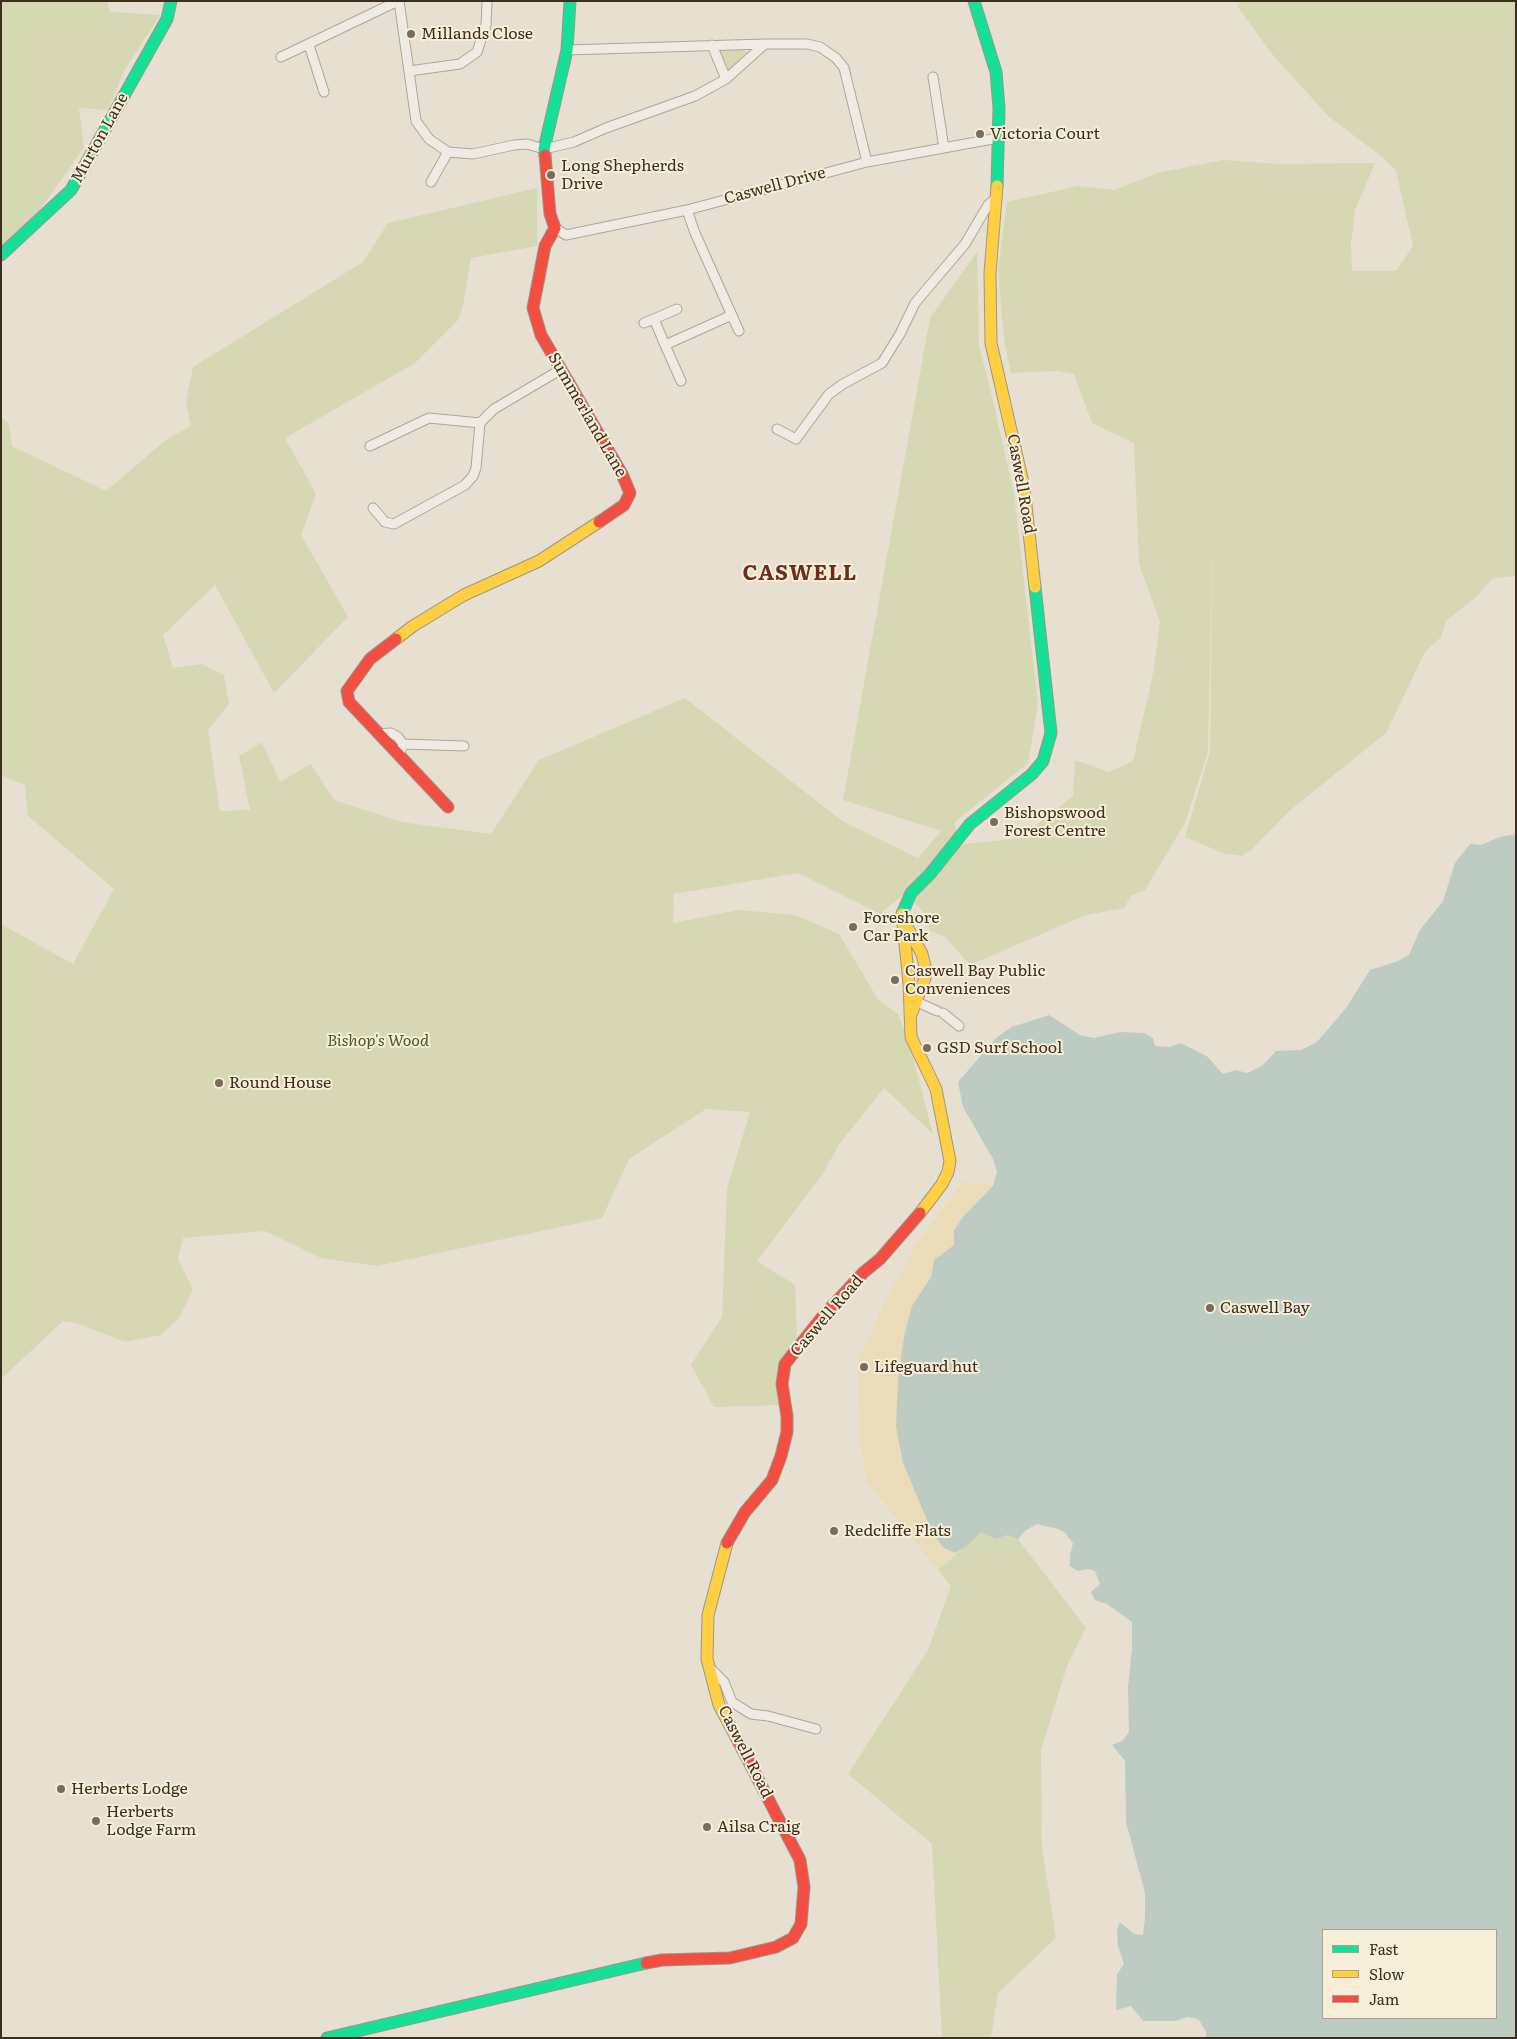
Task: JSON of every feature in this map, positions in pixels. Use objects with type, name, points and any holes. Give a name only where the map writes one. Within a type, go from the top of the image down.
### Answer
[{"type":"street","name":"Murton Lane","points":[[1,255],[71,190],[167,19],[171,1]]},
{"type":"street","points":[[281,58],[399,1],[416,121],[428,139],[448,152],[473,154],[514,145],[526,144],[544,149],[574,142],[606,128],[695,96],[726,79],[765,44]]},
{"type":"street","points":[[409,71],[460,64],[478,52],[486,24],[487,1]]},
{"type":"street","points":[[555,228],[550,214],[544,149],[567,50],[570,1]]},
{"type":"street","name":"Caswell Road","points":[[327,2038],[628,1966],[662,1960],[730,1958],[776,1946],[792,1938],[801,1924],[804,1887],[800,1860],[720,1705],[708,1659],[708,1615],[726,1545],[745,1512],[772,1480],[785,1444],[787,1416],[782,1384],[786,1364],[823,1316],[864,1272],[880,1259],[924,1208],[942,1184],[948,1172],[949,1152],[936,1089],[913,1043],[910,1019],[909,974],[902,927],[902,913],[911,893],[930,874],[970,824],[1032,774],[1043,761],[1050,733],[1024,487],[991,344],[990,273],[998,197],[999,108],[996,72],[974,1]]},
{"type":"street","points":[[567,50],[765,44],[807,44],[820,47],[836,58],[844,68],[867,162]]},
{"type":"street","points":[[309,45],[324,92]]},
{"type":"street","points":[[712,46],[726,79]]},
{"type":"street","points":[[933,77],[944,148]]},
{"type":"street","name":"Caswell Drive","points":[[555,228],[566,235],[687,210],[867,162],[998,138]]},
{"type":"street","points":[[431,182],[448,152]]},
{"type":"street","points":[[777,429],[796,439],[829,394],[843,384],[882,363],[900,334],[915,303],[965,244],[988,205],[998,197]]},
{"type":"street","points":[[687,210],[695,234],[739,331]]},
{"type":"street","name":"Summerland Lane","points":[[448,807],[349,702],[347,691],[370,659],[412,626],[464,595],[539,561],[624,505],[630,493],[628,486],[541,335],[532,308],[545,246],[555,228]]},
{"type":"street","points":[[644,323],[677,309]]},
{"type":"street","points":[[665,345],[732,315]]},
{"type":"street","points":[[654,319],[681,381]]},
{"type":"street","points":[[373,508],[385,522],[394,524],[466,485],[476,468],[480,423],[494,409],[560,370]]},
{"type":"street","points":[[370,446],[429,418],[480,423]]},
{"type":"street","name":"Summerland Lane","points":[[379,734],[391,733],[398,737],[402,744],[464,746]]},
{"type":"street","points":[[399,757],[402,744]]},
{"type":"street","points":[[902,913],[905,924],[922,954],[925,966],[925,978],[910,1019]]},
{"type":"street","points":[[917,1002],[940,1012],[959,1026]]},
{"type":"street","points":[[710,1668],[724,1682],[732,1702],[751,1714],[768,1716],[816,1729]]},
{"type":"green space","points":[[1,1],[107,1],[110,12],[160,15],[124,71],[108,110],[79,108],[84,147],[43,206],[25,227],[1,248]]},
{"type":"green space","name":"Bishop's Wood","points":[[1241,1],[1516,1],[1516,576],[1493,578],[1476,597],[1446,621],[1441,637],[1425,652],[1386,733],[1288,812],[1251,850],[1242,856],[1223,853],[1185,837],[1210,751],[1213,530],[1208,752],[1185,823],[1145,890],[1131,896],[1124,908],[1086,915],[970,965],[945,937],[929,930],[924,913],[905,893],[880,914],[798,873],[674,894],[673,923],[738,910],[795,915],[839,934],[879,1001],[898,1014],[908,1038],[933,1134],[884,1088],[840,1143],[822,1175],[757,1261],[795,1285],[797,1339],[783,1360],[780,1405],[714,1407],[691,1365],[722,1317],[727,1188],[750,1112],[706,1109],[629,1159],[602,1218],[377,1266],[321,1258],[265,1231],[183,1238],[178,1259],[193,1289],[179,1318],[161,1335],[125,1342],[76,1323],[63,1321],[1,1379],[1,924],[73,964],[114,889],[28,816],[25,785],[1,775],[1,417],[8,423],[12,446],[106,491],[167,439],[191,426],[186,402],[193,367],[363,262],[388,223],[537,188],[537,246],[471,258],[463,306],[458,320],[415,363],[285,438],[316,494],[301,535],[348,617],[274,693],[215,585],[163,635],[173,668],[202,664],[224,675],[229,704],[208,730],[220,811],[250,810],[239,756],[262,742],[280,782],[311,764],[334,800],[402,822],[491,834],[539,760],[685,698],[842,821],[918,858],[941,831],[843,800],[930,318],[977,252],[979,346],[1014,493],[1038,704],[1028,763],[955,822],[957,845],[1020,838],[1073,796],[1075,760],[1109,772],[1133,761],[1152,679],[1160,622],[1139,564],[1134,443],[1092,423],[1074,374],[1057,371],[1011,373],[1004,339],[998,269],[1007,202],[1078,186],[1115,190],[1157,173],[1223,160],[1280,164],[1375,163],[1355,210],[1351,243],[1352,271],[1396,271],[1413,246],[1396,171],[1381,156],[1328,116],[1273,55],[1237,6]]},
{"type":"green space","points":[[720,50],[742,50],[749,53],[728,72],[724,72],[719,54]]},
{"type":"green space","points":[[981,1532],[995,1539],[1008,1535],[1018,1539],[1086,1628],[1068,1663],[1041,1750],[1042,1847],[1056,1938],[998,1993],[991,2038],[942,2038],[932,1844],[848,1774],[928,1650],[951,1586],[938,1570]]},
{"type":"sand","points":[[963,1182],[993,1186],[985,1195],[954,1245],[934,1260],[933,1271],[924,1289],[898,1379],[896,1427],[903,1463],[933,1534],[944,1548],[955,1553],[938,1570],[867,1482],[860,1442],[858,1361],[882,1308],[916,1244]]},
{"type":"shaded area","points":[[1516,834],[1516,2038],[1206,2038],[1206,2032],[1199,2020],[1193,2018],[1187,2017],[1175,2021],[1143,2021],[1131,2006],[1116,2010],[1117,1974],[1124,1964],[1118,1946],[1118,1927],[1120,1922],[1134,1934],[1143,1935],[1145,1917],[1145,1893],[1126,1822],[1125,1761],[1112,1745],[1122,1741],[1129,1732],[1128,1687],[1132,1649],[1132,1622],[1107,1604],[1095,1600],[1091,1592],[1100,1584],[1095,1571],[1088,1569],[1078,1571],[1070,1566],[1073,1543],[1064,1532],[1058,1529],[1037,1524],[1026,1530],[1018,1539],[1008,1535],[995,1539],[981,1532],[968,1545],[955,1553],[944,1548],[933,1534],[903,1463],[896,1427],[898,1379],[904,1337],[912,1306],[931,1277],[934,1260],[954,1245],[954,1230],[963,1217],[993,1186],[997,1171],[993,1159],[963,1107],[958,1082],[997,1037],[1012,1027],[1049,1015],[1080,1035],[1094,1038],[1120,1032],[1144,1033],[1153,1038],[1155,1046],[1169,1047],[1181,1043],[1208,1057],[1223,1074],[1236,1070],[1247,1073],[1262,1066],[1276,1051],[1301,1050],[1317,1042],[1346,1008],[1370,970],[1398,961],[1409,955],[1420,930],[1443,901],[1455,863],[1470,844],[1481,845],[1500,837]]},
{"type":"traffic: fast","points":[[1,255],[71,190],[167,19],[171,1]]},
{"type":"traffic: fast","points":[[545,155],[544,149],[567,50],[570,1]]},
{"type":"traffic: fast","points":[[974,1],[996,72],[999,108],[997,186]]},
{"type":"traffic: fast","points":[[902,914],[911,893],[930,874],[970,824],[1032,774],[1043,761],[1051,733],[1035,587]]},
{"type":"traffic: fast","points":[[327,2038],[646,1963]]},
{"type":"traffic: slow","points":[[997,186],[990,273],[991,343],[1024,487],[1035,587]]},
{"type":"traffic: slow","points":[[396,639],[413,626],[464,595],[539,561],[599,522]]},
{"type":"traffic: slow","points":[[902,914],[909,983],[911,1037],[936,1089],[950,1161],[948,1172],[942,1184],[920,1213]]},
{"type":"traffic: slow","points":[[905,923],[922,954],[925,966],[925,978],[911,1015]]},
{"type":"traffic: slow","points":[[727,1543],[708,1615],[707,1659],[719,1705],[737,1739]]},
{"type":"traffic: jam","points":[[545,155],[550,214],[555,228],[545,246],[533,308],[541,335],[622,474],[630,493],[624,505],[599,522]]},
{"type":"traffic: jam","points":[[396,639],[370,659],[347,691],[349,702],[448,807]]},
{"type":"traffic: jam","points":[[727,1543],[745,1512],[772,1480],[781,1456],[787,1432],[787,1416],[782,1384],[785,1364],[823,1316],[864,1272],[880,1259],[920,1213]]},
{"type":"traffic: jam","points":[[646,1963],[662,1960],[730,1958],[776,1947],[793,1938],[801,1924],[804,1887],[800,1860],[737,1739]]},
{"type":"place","name":"Millands Close","points":[[411,34]]},
{"type":"place","name":"Victoria Court","points":[[980,134]]},
{"type":"place","name":"Long Shepherds Drive","points":[[551,175]]},
{"type":"place","name":"Bishopswood Forest Centre","points":[[994,822]]},
{"type":"place","name":"Foreshore Car Park","points":[[853,927]]},
{"type":"place","name":"Caswell Bay Public Conveniences","points":[[895,980]]},
{"type":"place","name":"GSD Surf School","points":[[927,1048]]},
{"type":"place","name":"Round House","points":[[219,1083]]},
{"type":"place","name":"Caswell Bay","points":[[1210,1308]]},
{"type":"place","name":"Lifeguard hut","points":[[864,1367]]},
{"type":"place","name":"Redcliffe Flats","points":[[834,1531]]},
{"type":"place","name":"Herberts Lodge","points":[[61,1789]]},
{"type":"place","name":"Herberts Lodge Farm","points":[[96,1821]]},
{"type":"place","name":"Ailsa Craig","points":[[707,1827]]},
{"type":"district","name":"CASWELL","points":[[800,574]]}]
